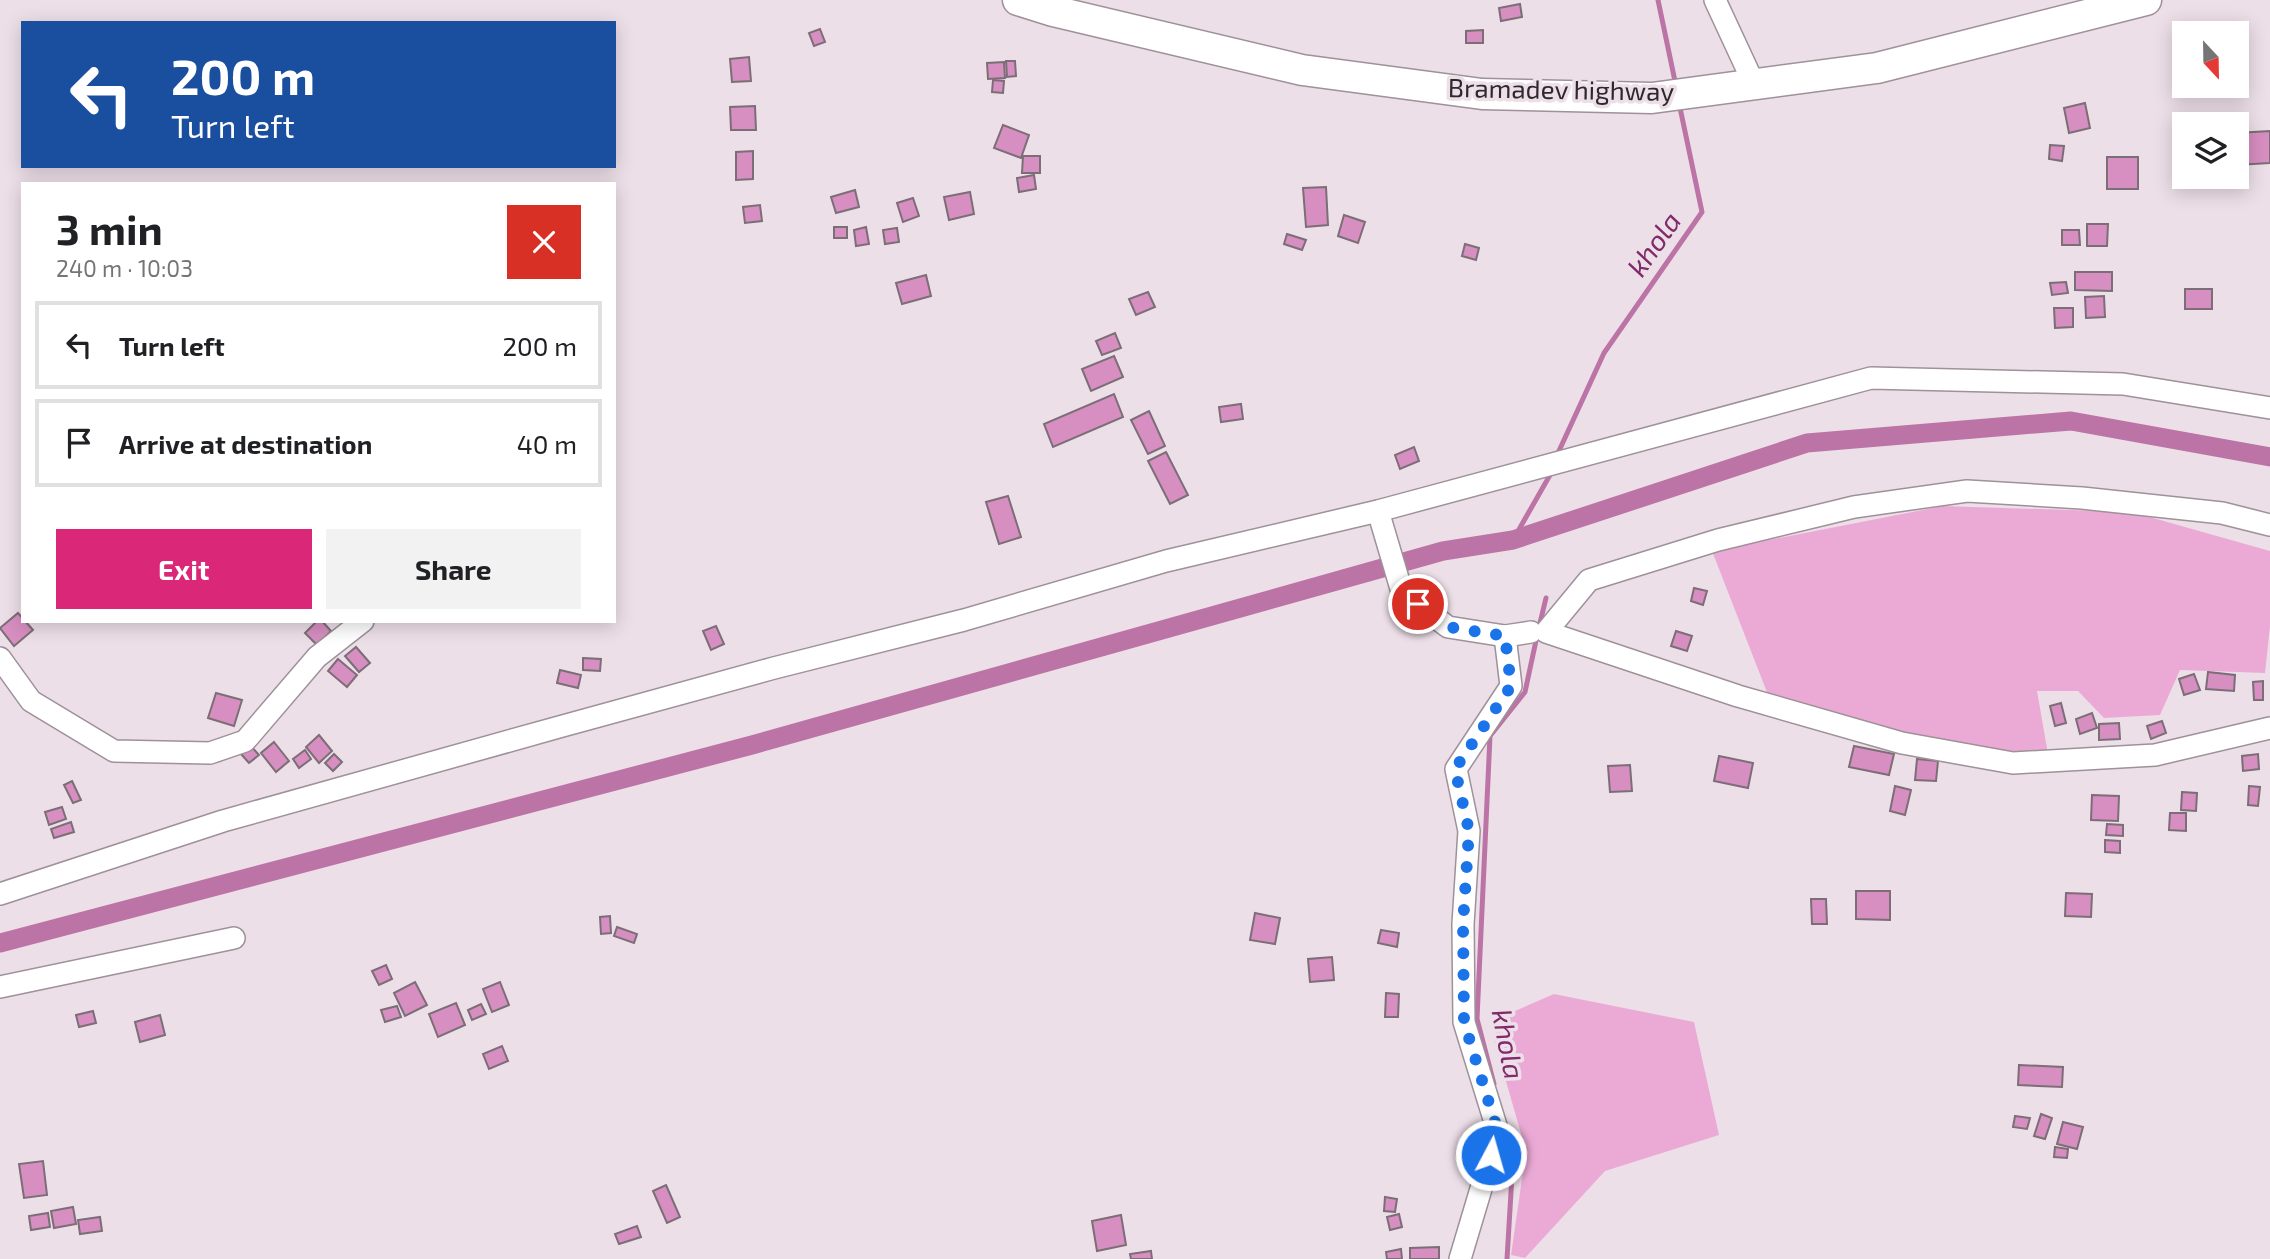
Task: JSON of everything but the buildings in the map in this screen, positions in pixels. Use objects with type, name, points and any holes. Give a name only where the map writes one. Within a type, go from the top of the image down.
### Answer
[{"type":"street","name":"Bramadev highway","points":[[1018,0],[1053,11],[1302,70],[1482,94],[1652,98],[1877,68],[2146,0]]},
{"type":"street","points":[[1715,0],[1740,86]]},
{"type":"street","points":[[0,894],[250,813],[774,668],[964,621],[1166,561],[1378,511],[1871,378],[2123,384],[2270,408]]},
{"type":"street","points":[[2270,525],[2222,513],[2082,498],[1967,491],[1854,507],[1718,540],[1589,580],[1546,632],[1738,696],[1902,743],[2013,763],[2155,755],[2270,728]]},
{"type":"street","points":[[1378,511],[1402,592],[1448,627],[1505,636],[1531,632]]},
{"type":"street","points":[[0,658],[31,701],[114,751],[210,753],[245,741],[317,657],[360,623]]},
{"type":"street","points":[[1460,1259],[1498,1132],[1464,1022],[1463,924],[1469,831],[1455,769],[1511,686],[1505,636]]},
{"type":"street","points":[[0,987],[234,938]]},
{"type":"shaded area","points":[[1943,506],[2132,512],[2270,551],[2270,626],[2265,673],[2180,670],[2160,715],[2104,718],[2078,691],[2037,691],[2048,754],[1952,748],[1770,700],[1712,551]]},
{"type":"shaded area","points":[[1554,994],[1694,1022],[1719,1135],[1605,1171],[1525,1258],[1511,1255],[1526,1151],[1493,1036],[1508,1014]]},
{"type":"waterway","name":"khola","points":[[1658,0],[1676,86]]},
{"type":"waterway","name":"khola","points":[[1558,453],[1604,353],[1702,212],[1679,103]]},
{"type":"waterway","points":[[0,943],[752,745],[1443,551],[1513,540],[1807,443],[2071,421],[2270,457]]},
{"type":"waterway","name":"khola","points":[[1513,540],[1550,475]]},
{"type":"waterway","name":"khola","points":[[1539,627],[1546,598]]},
{"type":"waterway","name":"khola","points":[[1494,1084],[1477,1019],[1490,736],[1525,692],[1537,636]]},
{"type":"waterway","name":"khola","points":[[1506,1130],[1513,1159],[1507,1259]]},
{"type":"route","points":[[1418,604],[1448,627],[1505,636],[1511,686],[1455,769],[1469,831],[1463,924],[1464,1022],[1498,1132],[1491,1155]]}]
